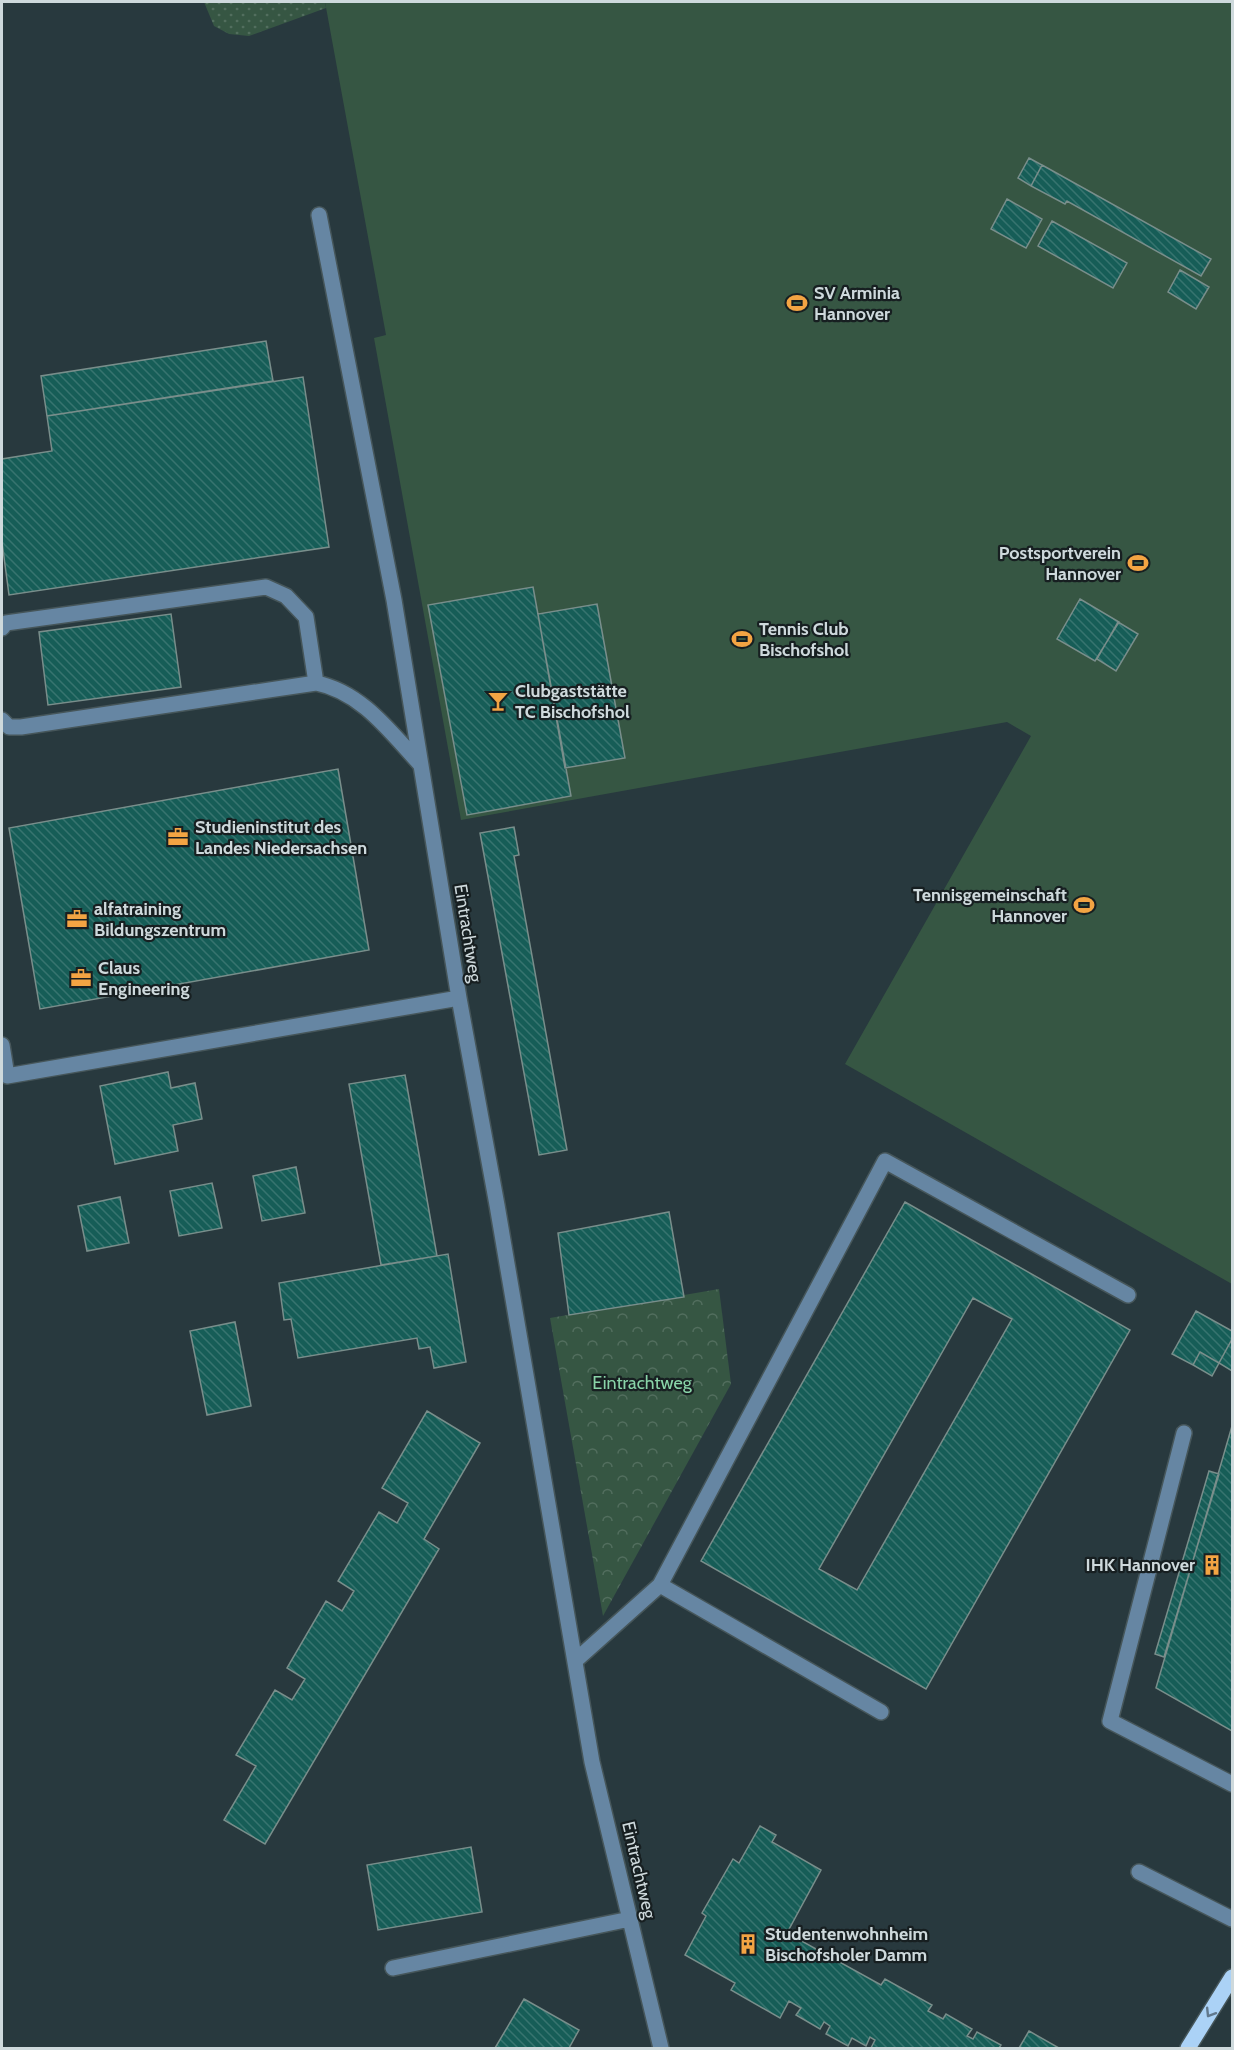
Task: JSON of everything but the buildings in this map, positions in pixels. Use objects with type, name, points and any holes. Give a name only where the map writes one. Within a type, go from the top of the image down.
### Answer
[{"type":"main road","points":[[1188,2049],[1233,1977]]},
{"type":"street","name":"Eintrachtweg","points":[[319,215],[394,600],[459,998],[499,1217],[592,1762],[661,2049]]},
{"type":"street","points":[[2,628],[6,623],[266,587],[286,596],[306,617],[316,683]]},
{"type":"street","points":[[2,720],[9,727],[21,727],[316,683],[331,686],[352,696],[369,710],[421,765]]},
{"type":"street","points":[[2,1045],[8,1076],[459,998]]},
{"type":"street","points":[[575,1661],[660,1585],[885,1161],[1128,1295]]},
{"type":"street","points":[[1185,1433],[1110,1720],[1233,1784]]},
{"type":"street","points":[[660,1585],[881,1712]]},
{"type":"street","points":[[1139,1872],[1233,1919]]},
{"type":"street","points":[[393,1968],[630,1919]]},
{"type":"green space","points":[[204,2],[325,2],[326,8],[249,36],[229,34],[214,26]]},
{"type":"green space","points":[[325,2],[1232,2],[1232,1284],[845,1064],[1031,736],[1007,722],[461,820],[374,338],[386,335]]},
{"type":"green space","name":"Eintrachtweg","points":[[719,1289],[731,1384],[603,1616],[550,1318]]},
{"type":"place","name":"SV Arminia Hannover","points":[[797,303]]},
{"type":"place","name":"Postsportverein Hannover","points":[[1138,563]]},
{"type":"place","name":"Tennis Club Bischofshol","points":[[742,639]]},
{"type":"place","name":"Clubgaststätte TC Bischofshol","points":[[498,701]]},
{"type":"place","name":"Studieninstitut des Landes Niedersachsen","points":[[178,837]]},
{"type":"place","name":"Tennisgemeinschaft Hannover","points":[[1084,905]]},
{"type":"place","name":"alfatraining Bildungszentrum","points":[[77,919]]},
{"type":"place","name":"Claus Engineering","points":[[81,978]]},
{"type":"place","name":"IHK Hannover","points":[[1212,1565]]},
{"type":"place","name":"Studentenwohnheim Bischofsholer Damm","points":[[748,1944]]}]
